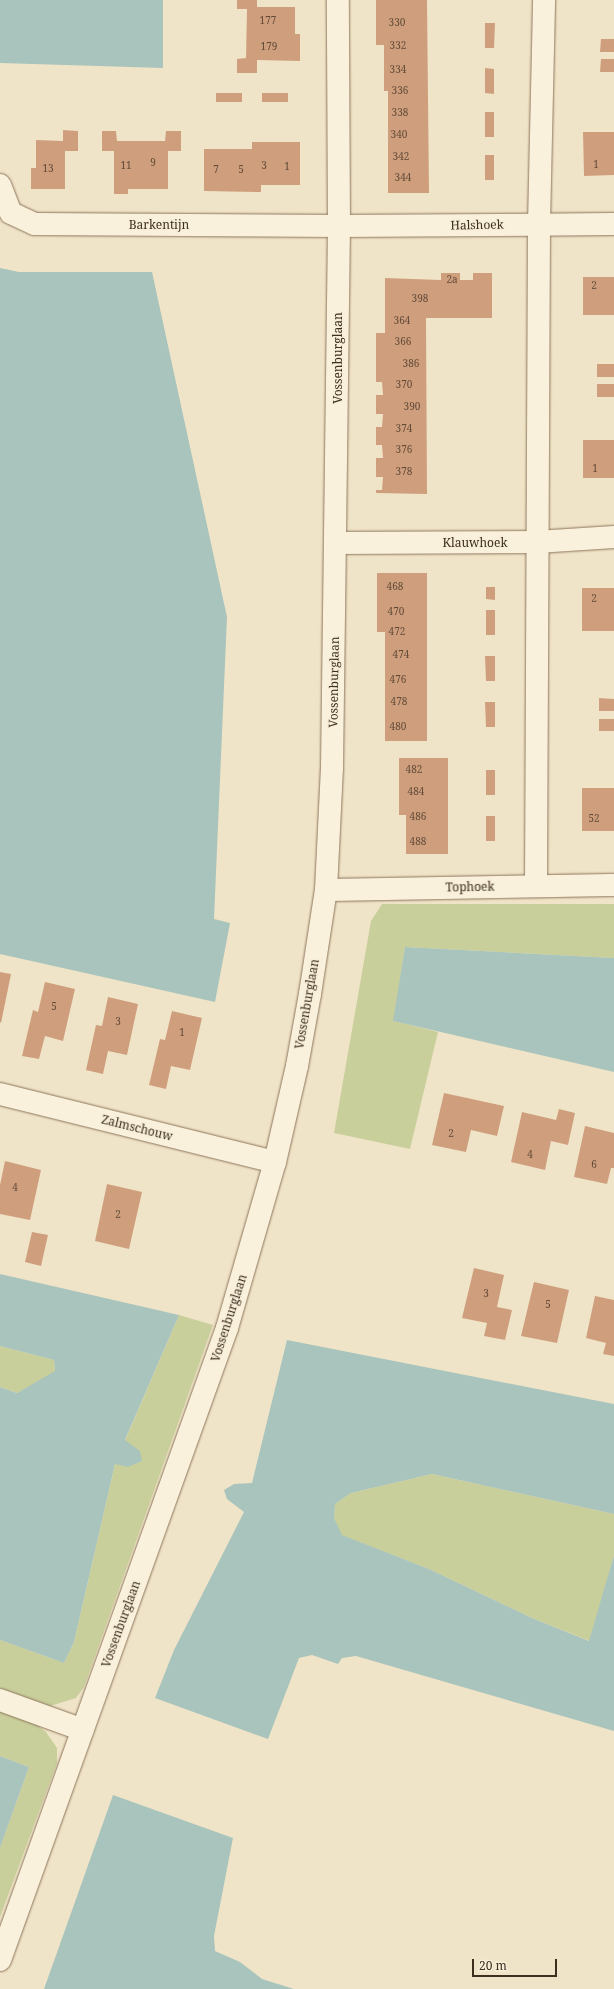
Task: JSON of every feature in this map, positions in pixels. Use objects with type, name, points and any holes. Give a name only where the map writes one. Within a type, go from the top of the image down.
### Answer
[{"type":"street","name":"Vossenburglaan","points":[[0,1960],[227,1328],[275,1162],[297,1066],[326,890],[332,768],[337,543],[339,226],[338,0]]},
{"type":"street","points":[[536,886],[539,224],[544,0]]},
{"type":"street","name":"Barkentijn","points":[[0,185],[11,213],[35,224],[339,226]]},
{"type":"street","name":"Halshoek","points":[[339,226],[614,224]]},
{"type":"street","name":"Klauwhoek","points":[[337,543],[537,542],[614,537]]},
{"type":"street","name":"Tophoek","points":[[326,890],[614,885]]},
{"type":"street","name":"Zalmschouw","points":[[0,1094],[275,1162]]},
{"type":"street","points":[[0,1700],[83,1730]]},
{"type":"green space","points":[[382,904],[614,904],[614,958],[405,947],[394,1021],[438,1032],[410,1149],[334,1133],[371,921]]},
{"type":"green space","points":[[179,1315],[213,1325],[84,1687],[76,1698],[50,1706],[0,1688],[0,1640],[64,1663],[74,1642],[115,1464]]},
{"type":"green space","points":[[0,1346],[54,1360],[55,1372],[17,1393],[0,1387]]},
{"type":"green space","points":[[432,1474],[614,1514],[614,1555],[590,1641],[532,1618],[429,1569],[341,1535],[334,1518],[335,1504],[351,1493]]},
{"type":"green space","points":[[0,1711],[36,1724],[46,1732],[57,1748],[57,1763],[0,1917],[0,1848],[29,1767],[0,1756]]},
{"type":"water","points":[[0,0],[163,0],[163,68],[0,63]]},
{"type":"water","points":[[0,268],[19,272],[152,272],[227,617],[214,919],[230,923],[215,1002],[0,954]]},
{"type":"water","points":[[405,947],[614,958],[614,1072],[393,1021]]},
{"type":"water","points":[[0,1274],[179,1315],[125,1440],[140,1451],[142,1461],[128,1467],[115,1464],[74,1642],[64,1663],[0,1640],[0,1387],[17,1393],[55,1371],[54,1360],[0,1346]]},
{"type":"water","points":[[287,1340],[614,1404],[614,1514],[432,1474],[351,1493],[335,1504],[334,1518],[342,1535],[429,1569],[532,1618],[589,1641],[614,1555],[614,1731],[356,1656],[342,1658],[338,1664],[312,1655],[299,1658],[268,1739],[155,1698],[174,1650],[244,1512],[227,1499],[224,1490],[234,1484],[252,1483]]},
{"type":"water","points":[[0,1756],[29,1767],[0,1848]]},
{"type":"water","points":[[113,1795],[233,1838],[214,1936],[215,1951],[240,1962],[262,1979],[294,1989],[44,1989]]},
{"type":"building","points":[[237,0],[257,0],[257,7],[295,7],[295,34],[300,34],[300,61],[257,60],[257,73],[237,73],[237,59],[246,58],[247,9],[237,9]]},
{"type":"building","points":[[376,0],[427,0],[429,193],[388,193],[388,91],[384,91],[384,45],[376,45]]},
{"type":"building","points":[[485,23],[495,23],[494,48],[485,48]]},
{"type":"building","points":[[601,39],[614,39],[614,52],[600,52]]},
{"type":"building","points":[[601,59],[614,59],[614,72],[600,72]]},
{"type":"building","points":[[485,68],[494,69],[494,94],[485,93]]},
{"type":"building","points":[[216,93],[242,93],[242,102],[216,102]]},
{"type":"building","points":[[262,93],[288,93],[288,102],[262,102]]},
{"type":"building","points":[[485,112],[494,112],[494,137],[485,137]]},
{"type":"building","points":[[63,130],[78,131],[78,151],[65,151],[65,189],[31,189],[31,168],[36,168],[36,140],[63,141]]},
{"type":"building","points":[[102,131],[116,131],[117,141],[165,141],[166,131],[181,131],[181,151],[168,151],[168,189],[128,189],[128,194],[114,194],[114,151],[102,151]]},
{"type":"building","points":[[583,132],[614,132],[614,175],[584,176]]},
{"type":"building","points":[[252,142],[300,142],[300,185],[261,185],[261,192],[204,191],[204,149],[252,149]]},
{"type":"building","points":[[485,155],[494,155],[494,180],[485,180]]},
{"type":"building","points":[[441,273],[460,273],[460,280],[473,280],[473,273],[492,273],[492,318],[426,318],[427,494],[376,493],[376,490],[382,490],[383,477],[376,477],[376,458],[383,458],[382,445],[376,445],[376,427],[382,427],[383,414],[376,414],[376,395],[383,395],[382,382],[376,382],[376,333],[385,333],[385,278],[441,280]]},
{"type":"building","points":[[583,277],[614,277],[614,315],[583,315]]},
{"type":"building","points":[[597,364],[614,364],[614,377],[597,377]]},
{"type":"building","points":[[597,384],[614,384],[614,397],[597,397]]},
{"type":"building","points":[[583,440],[614,440],[614,478],[583,478]]},
{"type":"building","points":[[377,573],[427,573],[427,741],[385,741],[385,632],[377,632]]},
{"type":"building","points":[[486,587],[495,587],[495,600],[486,599]]},
{"type":"building","points":[[582,588],[614,588],[614,631],[582,631]]},
{"type":"building","points":[[486,610],[495,610],[495,635],[486,635]]},
{"type":"building","points":[[485,656],[495,656],[495,681],[486,681]]},
{"type":"building","points":[[599,698],[614,699],[614,711],[599,711]]},
{"type":"building","points":[[485,702],[495,702],[495,727],[486,727]]},
{"type":"building","points":[[599,719],[614,719],[614,731],[599,731]]},
{"type":"building","points":[[399,758],[448,758],[448,854],[406,854],[406,815],[399,815]]},
{"type":"building","points":[[486,770],[495,770],[495,795],[486,795]]},
{"type":"building","points":[[582,788],[614,788],[614,831],[582,831]]},
{"type":"building","points":[[486,816],[495,816],[495,841],[486,841]]},
{"type":"building","points":[[0,972],[11,974],[1,1023],[0,1022]]},
{"type":"building","points":[[45,982],[75,989],[63,1041],[45,1036],[39,1059],[22,1056],[33,1010],[38,1012]]},
{"type":"building","points":[[108,997],[138,1004],[127,1055],[108,1051],[103,1074],[86,1070],[96,1025],[102,1026]]},
{"type":"building","points":[[172,1011],[202,1018],[190,1070],[171,1066],[166,1089],[149,1085],[160,1039],[165,1040]]},
{"type":"building","points":[[444,1093],[504,1106],[497,1136],[471,1130],[466,1152],[432,1145]]},
{"type":"building","points":[[559,1109],[575,1113],[568,1145],[551,1141],[545,1170],[511,1162],[522,1112],[556,1120]]},
{"type":"building","points":[[585,1126],[614,1133],[614,1168],[611,1168],[607,1184],[574,1177]]},
{"type":"building","points":[[5,1161],[41,1170],[30,1220],[0,1214],[0,1185]]},
{"type":"building","points":[[107,1184],[142,1192],[129,1249],[95,1241]]},
{"type":"building","points":[[32,1232],[48,1235],[41,1266],[25,1262]]},
{"type":"building","points":[[474,1268],[504,1275],[497,1307],[512,1310],[505,1340],[484,1336],[487,1323],[462,1318]]},
{"type":"building","points":[[534,1282],[569,1290],[557,1343],[521,1336]]},
{"type":"building","points":[[595,1296],[614,1300],[614,1356],[603,1354],[606,1343],[586,1338]]}]
